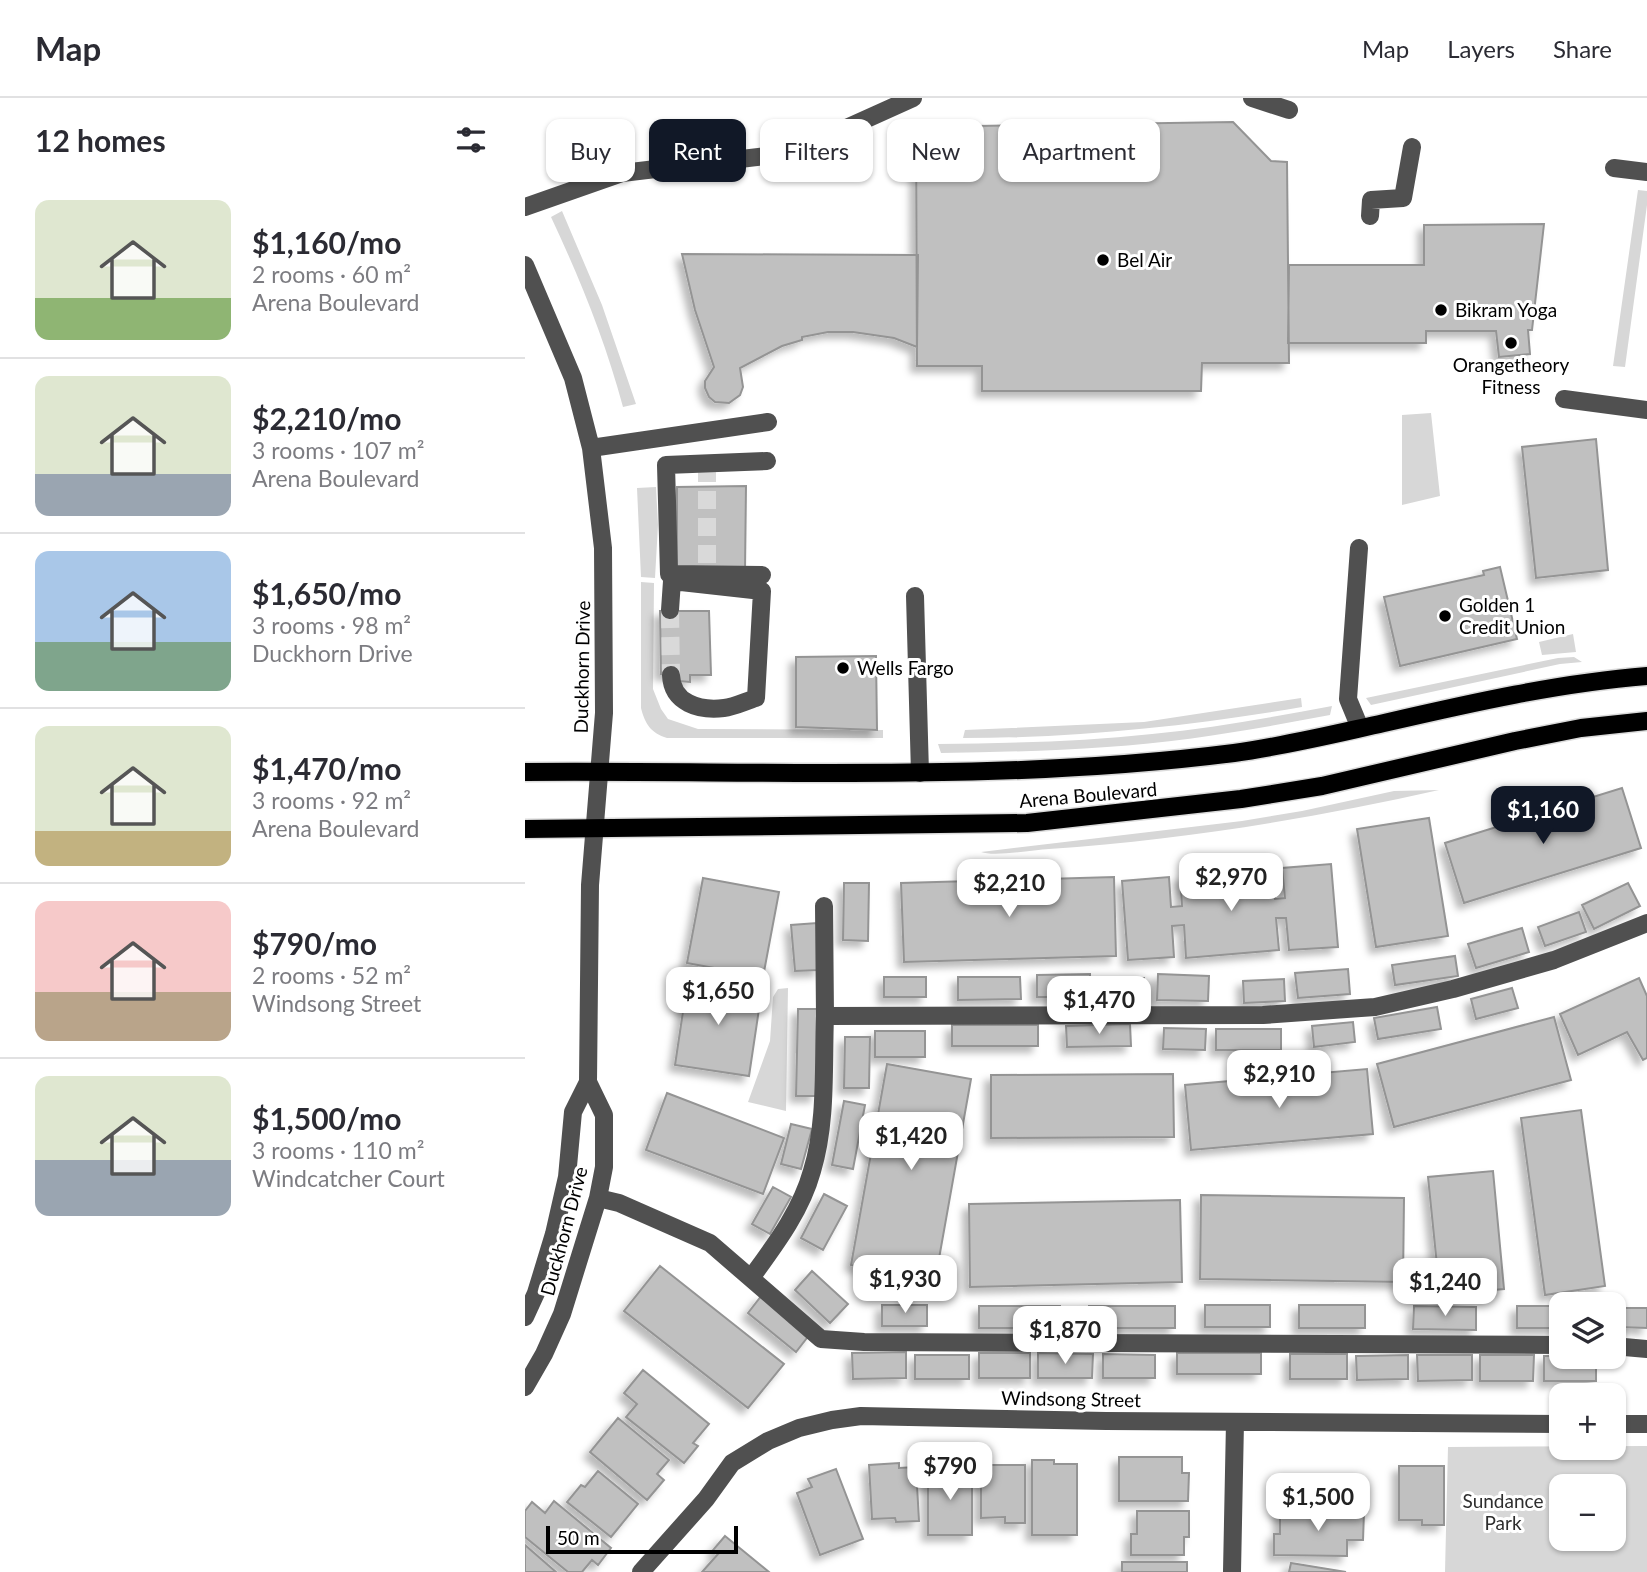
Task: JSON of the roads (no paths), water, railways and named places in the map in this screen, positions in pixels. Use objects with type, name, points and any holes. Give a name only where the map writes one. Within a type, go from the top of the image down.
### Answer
[{"type":"main road","name":"Arena Boulevard","points":[[525,772],[920,773],[1130,765],[1300,743],[1522,694],[1615,678],[1647,676]]},
{"type":"main road","name":"Arena Boulevard","points":[[525,829],[1014,823],[1133,813],[1322,786],[1581,728],[1647,721]]},
{"type":"street","points":[[525,207],[622,173],[791,153],[913,98]]},
{"type":"street","points":[[1252,98],[1289,110]]},
{"type":"street","points":[[1370,216],[1370,200],[1403,198],[1412,147]]},
{"type":"street","points":[[1614,168],[1647,172]]},
{"type":"street","name":"Duckhorn Drive","points":[[525,265],[573,378],[591,448],[603,548],[604,713],[590,885],[588,1082],[604,1115],[604,1167],[598,1198],[562,1314],[525,1387]]},
{"type":"street","points":[[1564,399],[1647,410]]},
{"type":"street","points":[[591,448],[768,422]]},
{"type":"street","points":[[762,583],[669,574],[666,465],[767,461]]},
{"type":"street","points":[[1359,548],[1348,699],[1360,728]]},
{"type":"street","points":[[670,610],[672,581],[762,583]]},
{"type":"street","points":[[671,675],[672,689],[680,700],[705,707],[725,708],[756,698],[762,583]]},
{"type":"street","points":[[915,596],[920,773]]},
{"type":"street","points":[[751,1278],[787,1229],[812,1172],[823,1108],[824,906]]},
{"type":"street","points":[[825,1016],[1263,1014],[1375,1007],[1453,989],[1554,960],[1647,923]]},
{"type":"street","name":"Duckhorn Drive","points":[[525,1317],[536,1293],[565,1189],[573,1111],[588,1082]]},
{"type":"street","points":[[598,1198],[619,1203],[710,1243],[821,1339],[864,1342],[1549,1345]]},
{"type":"street","points":[[1626,1347],[1647,1349]]},
{"type":"street","name":"Windsong Street","points":[[641,1572],[706,1499],[732,1464],[768,1441],[832,1420],[861,1416],[1549,1424]]},
{"type":"street","points":[[1232,1572],[1235,1422]]},
{"type":"street","points":[[1626,1424],[1647,1424]]},
{"type":"tunnel","points":[[707,464],[707,575]]},
{"type":"tunnel","points":[[670,610],[671,675]]},
{"type":"place","name":"Bel Air","points":[[1103,260]]},
{"type":"place","name":"Bikram Yoga","points":[[1441,310]]},
{"type":"place","name":"Orangetheory Fitness","points":[[1511,343]]},
{"type":"place","name":"Golden 1 Credit Union","points":[[1445,616]]},
{"type":"place","name":"Wells Fargo","points":[[843,668]]},
{"type":"park label","name":"Sundance Park","points":[[1503,1512]]}]
